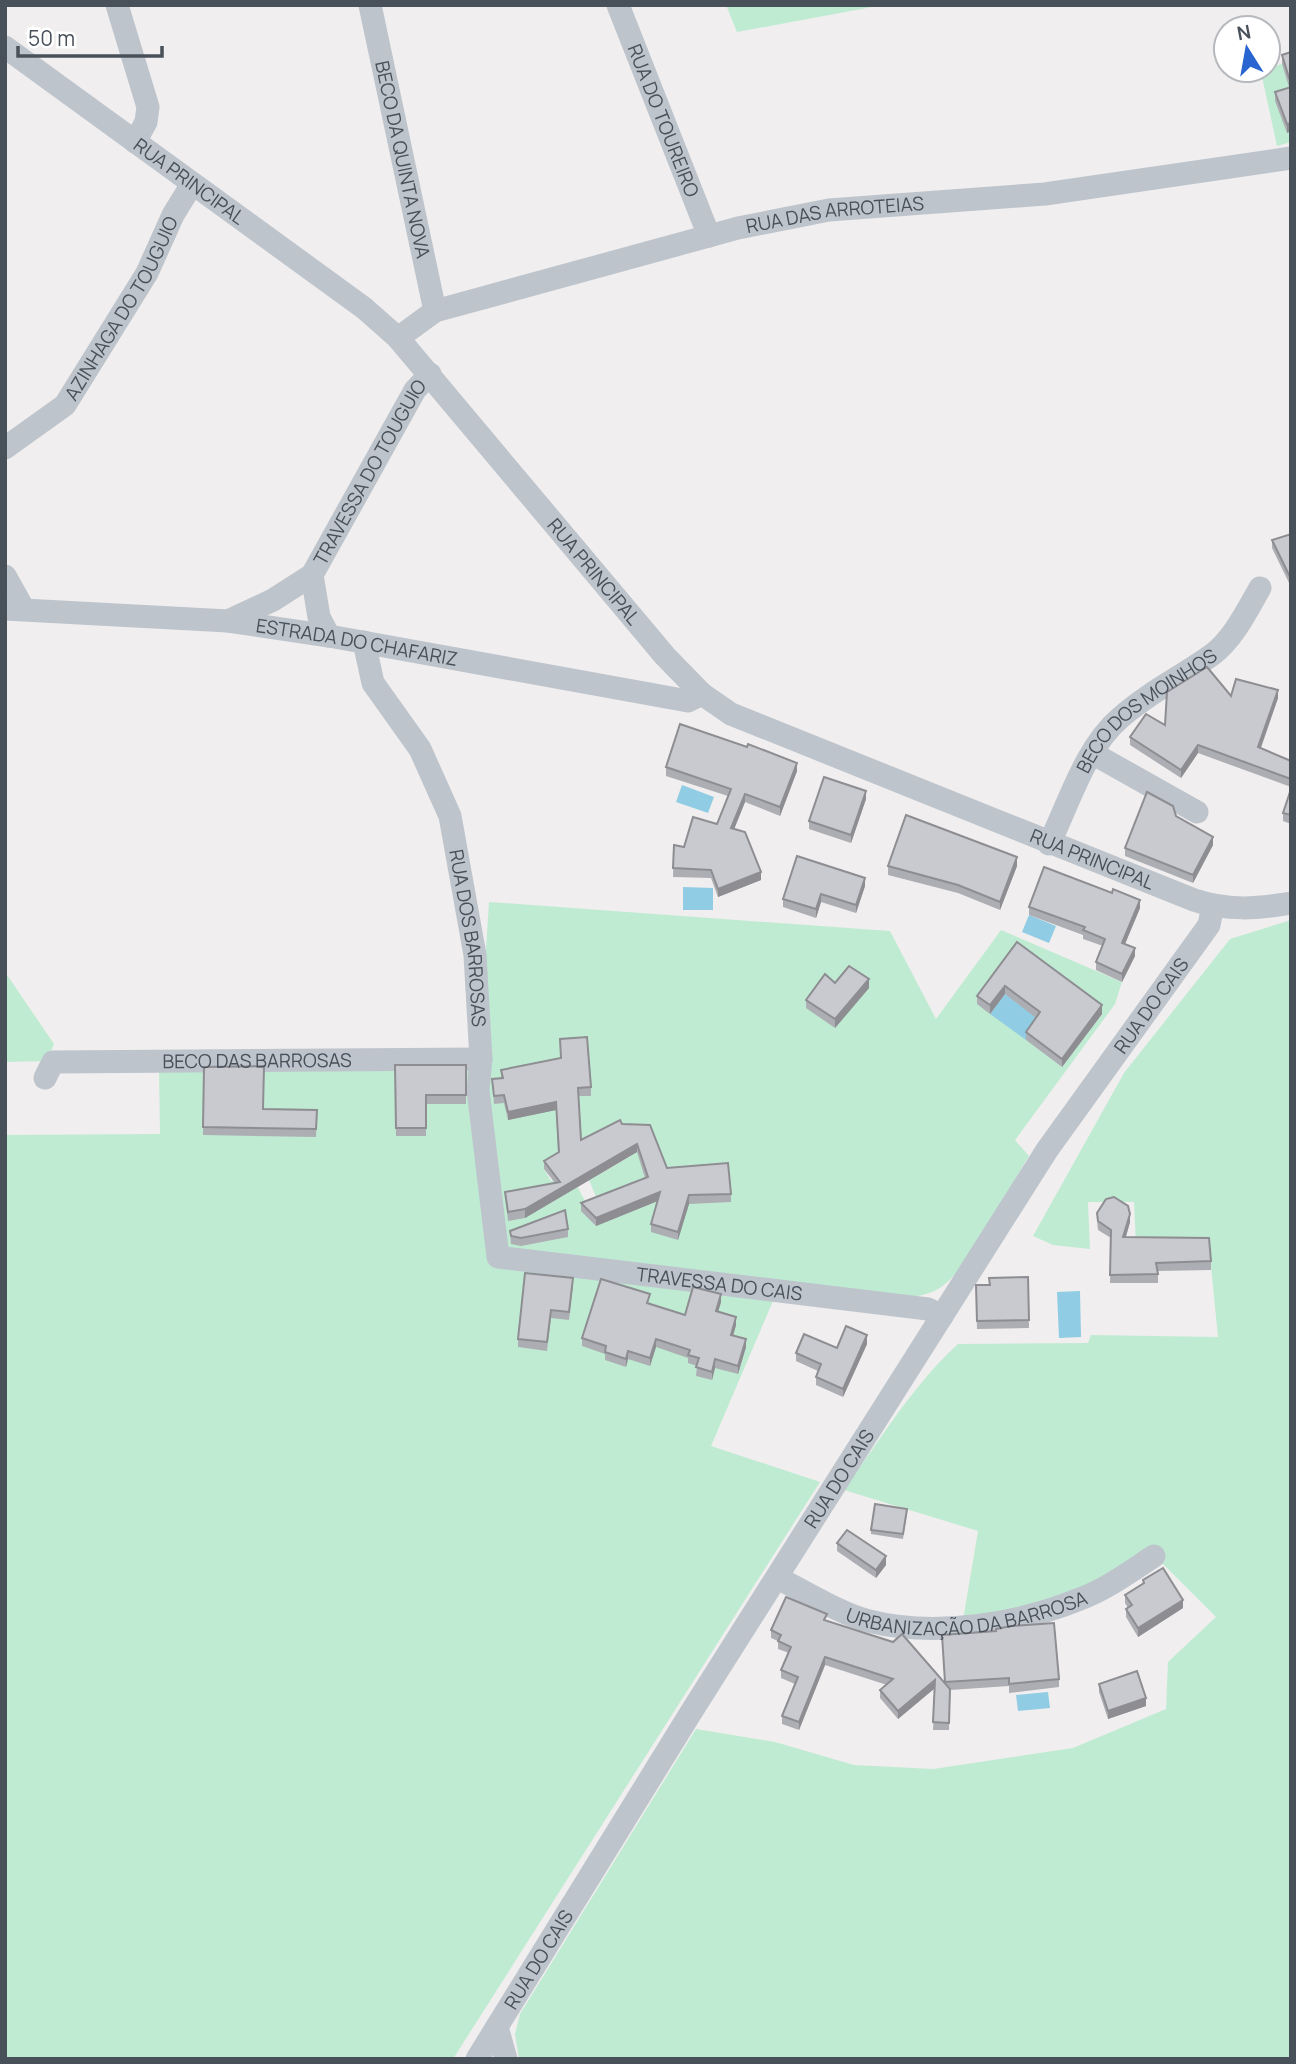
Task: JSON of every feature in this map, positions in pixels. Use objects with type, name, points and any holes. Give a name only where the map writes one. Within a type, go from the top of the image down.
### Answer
[{"type":"street","points":[[117,5],[148,107],[146,122],[135,142]]},
{"type":"street","name":"BECO DA QUINTA NOVA","points":[[370,5],[435,311]]},
{"type":"street","name":"RUA DO TOUREIRO","points":[[618,5],[709,236]]},
{"type":"street","name":"RUA PRINCIPAL","points":[[5,47],[364,309],[398,338],[665,656],[702,694],[731,714],[1049,844],[1213,906],[1245,909],[1291,903]]},
{"type":"street","name":"RUA DAS ARROTEIAS","points":[[398,338],[435,311],[709,236],[829,210],[1045,194],[1291,158]]},
{"type":"street","name":"AZINHAGA DO TOUGUIO","points":[[5,448],[65,405],[147,273],[173,215],[192,184]]},
{"type":"street","name":"TRAVESSA DO TOUGUIO","points":[[228,621],[273,600],[312,575],[415,390],[430,374]]},
{"type":"street","name":"TRAVESSA DO TOUGUIO","points":[[312,575],[318,617],[328,636]]},
{"type":"street","points":[[5,576],[14,609]]},
{"type":"street","name":"BECO DOS MOINHOS","points":[[1049,844],[1092,753],[1118,719],[1178,675],[1215,653],[1235,630],[1259,588]]},
{"type":"street","name":"ESTRADA DO CHAFARIZ","points":[[14,609],[228,621],[364,642],[688,701],[702,694]]},
{"type":"street","name":"RUA DOS BARROSAS","points":[[364,642],[373,683],[420,748],[450,816],[475,955],[481,1059],[478,1090],[498,1256]]},
{"type":"street","points":[[1092,753],[1197,812]]},
{"type":"street","name":"RUA DO CAIS","points":[[477,2059],[1047,1150],[1209,925],[1213,906]]},
{"type":"street","name":"BECO DAS BARROSAS","points":[[45,1078],[53,1062],[481,1059]]},
{"type":"street","name":"TRAVESSA DO CAIS","points":[[498,1256],[928,1309],[942,1316]]},
{"type":"street","name":"URBANIZAÇÃO DA BARROSA","points":[[777,1578],[867,1621],[911,1628],[962,1626],[1017,1618],[1080,1599],[1111,1584],[1154,1556]]},
{"type":"street","points":[[497,2027],[506,2059]]},
{"type":"green space","points":[[726,5],[883,5],[737,32]]},
{"type":"green space","points":[[1291,60],[1291,142],[1277,146],[1264,84],[1282,84],[1282,64]]},
{"type":"green space","points":[[489,902],[890,931],[936,1019],[1001,930],[1122,982],[1115,1004],[1015,1140],[1029,1156],[987,1228],[962,1266],[949,1280],[924,1295],[905,1298],[773,1301],[711,1446],[820,1482],[453,2059],[5,2059],[5,1135],[160,1134],[159,1069],[479,1059]],"holes":[[[620,1128],[631,1156],[589,1180],[599,1204],[589,1209],[569,1170],[551,1181],[544,1169]]]},
{"type":"green space","points":[[1291,920],[1291,2059],[519,2059],[515,2034],[520,2014],[696,1729],[775,1742],[854,1765],[933,1769],[1073,1748],[1166,1709],[1168,1662],[1216,1617],[1155,1556],[1111,1584],[962,1626],[978,1531],[844,1490],[911,1395],[958,1344],[1088,1343],[1091,1335],[1218,1337],[1209,1246],[1136,1246],[1134,1202],[1088,1202],[1090,1249],[1053,1245],[1033,1236],[1124,1073],[1230,939]]},
{"type":"green space","points":[[5,972],[54,1044],[47,1061],[5,1062]]},
{"type":"water","points":[[682,785],[714,797],[708,813],[676,802]]},
{"type":"water","points":[[683,887],[713,888],[713,910],[683,910]]},
{"type":"water","points":[[1029,915],[1056,926],[1049,943],[1022,932]]},
{"type":"water","points":[[1005,994],[1040,1020],[1026,1040],[990,1014]]},
{"type":"water","points":[[1080,1291],[1081,1337],[1059,1338],[1057,1292]]},
{"type":"water","points":[[1048,1692],[1050,1708],[1018,1711],[1016,1695]]},
{"type":"building","points":[[1291,52],[1291,84],[1282,55]]},
{"type":"building","points":[[1291,87],[1291,123],[1287,124],[1275,92]]},
{"type":"building","points":[[1291,534],[1291,579],[1272,540]]},
{"type":"building","points":[[1207,667],[1231,696],[1236,679],[1278,690],[1258,747],[1291,761],[1291,779],[1198,745],[1181,770],[1130,737],[1146,714],[1165,725],[1167,692]]},
{"type":"building","points":[[680,724],[747,747],[748,744],[797,763],[780,807],[745,794],[731,828],[745,832],[761,872],[718,889],[711,870],[673,868],[674,845],[684,847],[693,817],[717,824],[731,789],[666,767]]},
{"type":"building","points":[[824,777],[866,791],[851,835],[809,821]]},
{"type":"building","points":[[1291,789],[1291,815],[1283,813]]},
{"type":"building","points":[[1147,792],[1173,806],[1176,816],[1213,837],[1193,875],[1125,848]]},
{"type":"building","points":[[906,815],[1017,857],[1000,902],[958,885],[888,866]]},
{"type":"building","points":[[797,856],[865,878],[856,905],[821,894],[816,909],[783,899]]},
{"type":"building","points":[[1044,867],[1112,893],[1113,889],[1140,900],[1122,943],[1135,948],[1122,974],[1096,962],[1105,939],[1083,930],[1085,927],[1029,907]]},
{"type":"building","points":[[1017,942],[1102,1005],[1062,1059],[1026,1032],[1040,1012],[1005,986],[990,1005],[977,996]]},
{"type":"building","points":[[849,966],[869,979],[835,1019],[806,1000],[825,974],[835,983]]},
{"type":"building","points":[[587,1037],[591,1087],[578,1088],[581,1140],[620,1120],[622,1124],[650,1125],[667,1168],[728,1163],[731,1194],[689,1195],[678,1232],[651,1224],[660,1192],[596,1218],[581,1203],[648,1177],[637,1144],[525,1209],[508,1212],[505,1192],[560,1182],[544,1161],[559,1152],[556,1102],[508,1112],[504,1095],[494,1096],[492,1079],[503,1078],[501,1070],[561,1058],[560,1039]]},
{"type":"building","points":[[395,1065],[466,1065],[466,1095],[426,1095],[426,1128],[396,1128]]},
{"type":"building","points":[[264,1066],[263,1109],[317,1110],[316,1129],[203,1127],[204,1067]]},
{"type":"building","points":[[1114,1197],[1128,1206],[1130,1214],[1123,1237],[1209,1238],[1211,1261],[1156,1263],[1158,1274],[1110,1275],[1111,1230],[1098,1221],[1097,1213],[1106,1199]]},
{"type":"building","points":[[565,1210],[568,1229],[521,1238],[511,1236],[510,1231]]},
{"type":"building","points":[[525,1273],[573,1278],[569,1312],[551,1310],[547,1342],[518,1339]]},
{"type":"building","points":[[1028,1277],[1029,1320],[977,1321],[976,1285],[990,1285],[989,1278]]},
{"type":"building","points":[[601,1279],[650,1294],[647,1303],[685,1315],[693,1287],[721,1294],[716,1311],[736,1317],[731,1335],[746,1339],[738,1366],[715,1359],[712,1372],[696,1367],[699,1358],[688,1355],[690,1350],[656,1339],[650,1358],[628,1351],[626,1359],[605,1352],[606,1346],[582,1338]]},
{"type":"building","points":[[846,1326],[867,1335],[843,1389],[816,1377],[821,1364],[796,1353],[804,1334],[837,1348]]},
{"type":"building","points":[[875,1504],[907,1509],[903,1534],[871,1530]]},
{"type":"building","points":[[847,1530],[886,1556],[876,1570],[837,1543]]},
{"type":"building","points":[[1163,1568],[1183,1600],[1138,1628],[1126,1609],[1132,1605],[1125,1595]]},
{"type":"building","points":[[786,1597],[827,1614],[824,1620],[893,1642],[902,1634],[950,1689],[949,1723],[933,1722],[935,1680],[898,1711],[880,1690],[893,1679],[825,1657],[799,1722],[782,1716],[798,1677],[781,1670],[791,1647],[778,1641],[781,1635],[771,1630]]},
{"type":"building","points":[[1054,1623],[1059,1679],[1009,1684],[1009,1678],[945,1682],[942,1635]]},
{"type":"building","points":[[1137,1671],[1146,1698],[1108,1711],[1099,1684]]}]
